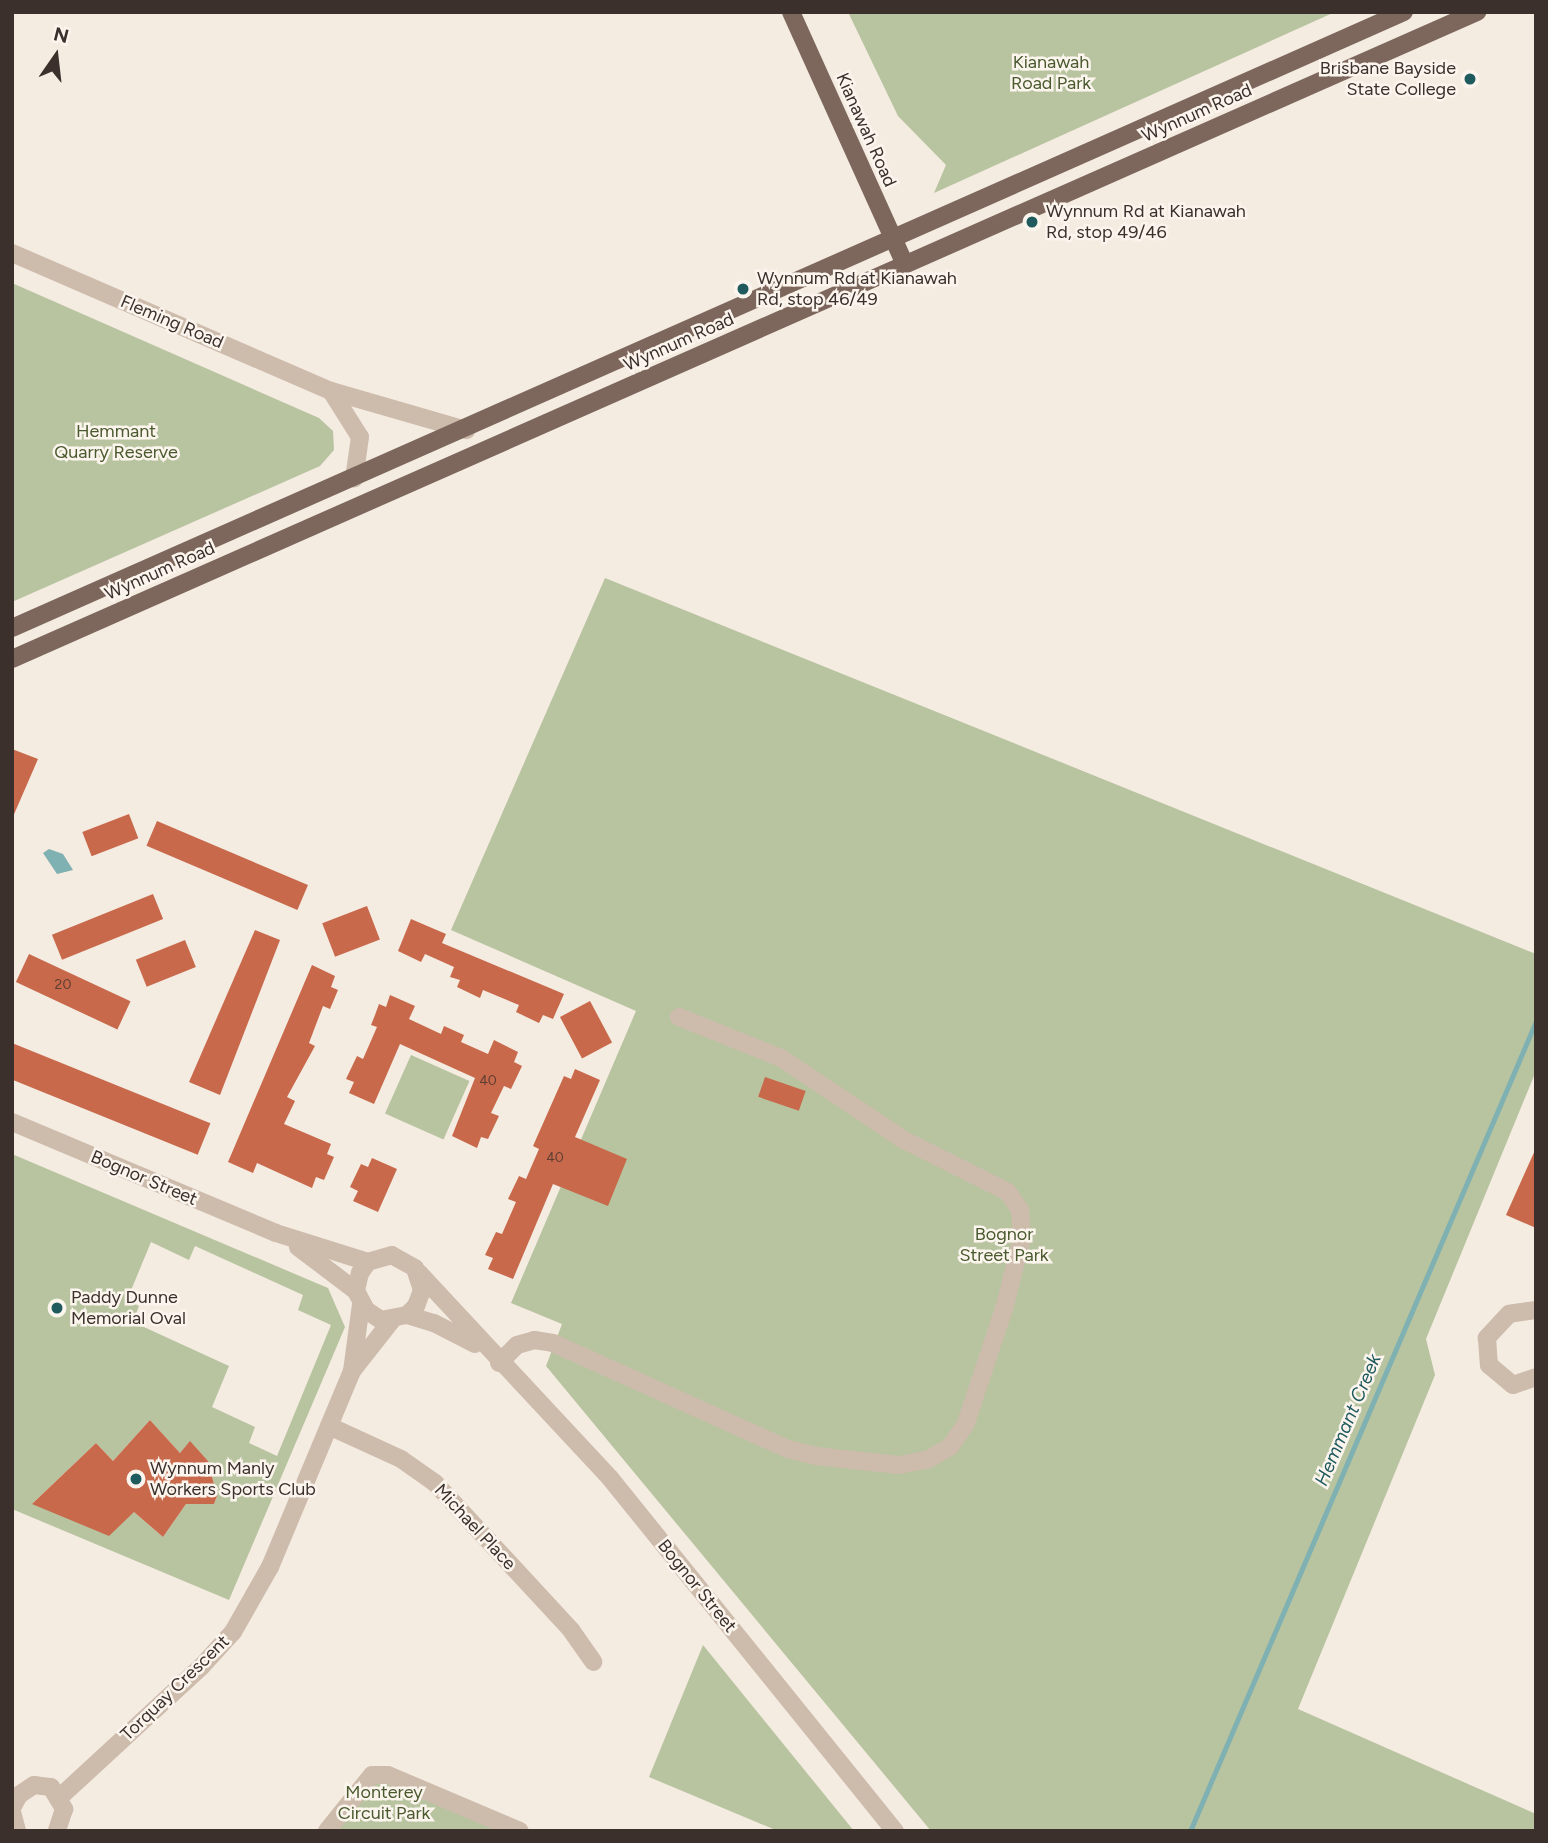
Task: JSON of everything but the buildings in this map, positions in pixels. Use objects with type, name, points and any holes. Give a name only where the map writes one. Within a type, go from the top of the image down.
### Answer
[{"type":"main road","name":"Kianawah Road","points":[[791,12],[905,264]]},
{"type":"main road","name":"Wynnum Road","points":[[12,628],[466,430],[1404,12]]},
{"type":"main road","name":"Wynnum Road","points":[[12,659],[1477,12]]},
{"type":"street","name":"Fleming Road","points":[[12,253],[331,391],[466,430]]},
{"type":"street","points":[[331,391],[360,437],[354,479]]},
{"type":"street","points":[[494,1357],[534,1340],[553,1343],[788,1449],[816,1456],[899,1465],[929,1459],[950,1447],[966,1423],[1004,1309],[1022,1238],[1020,1210],[1008,1192],[904,1140],[781,1058],[679,1017]]},
{"type":"street","name":"Bognor Street","points":[[12,1122],[276,1233],[368,1262],[392,1255],[407,1260],[494,1357],[610,1478],[895,1831]]},
{"type":"street","name":"Bognor Street","points":[[276,1233],[358,1298],[375,1317],[400,1318],[443,1326],[494,1357]]},
{"type":"street","points":[[358,1298],[360,1273],[368,1262]]},
{"type":"street","points":[[400,1318],[419,1301],[419,1273]]},
{"type":"street","name":"Torquay Crescent","points":[[60,1797],[201,1667],[233,1632],[270,1567],[352,1371],[358,1298]]},
{"type":"street","points":[[1536,1310],[1509,1314],[1486,1339],[1489,1365],[1513,1385],[1536,1377]]},
{"type":"street","name":"Torquay Crescent","points":[[352,1371],[400,1318]]},
{"type":"street","name":"Michael Place","points":[[329,1426],[401,1459],[435,1483],[571,1630],[593,1662]]},
{"type":"street","points":[[327,1831],[372,1775],[388,1775],[520,1831]]},
{"type":"street","points":[[17,1831],[13,1826],[12,1810],[19,1794],[34,1785],[51,1787],[60,1797],[64,1809],[57,1831]]},
{"type":"green space","name":"Kianawah Road Park","points":[[848,12],[1335,12],[934,193],[946,165],[898,116]]},
{"type":"green space","name":"Hemmant Quarry Reserve","points":[[12,283],[319,418],[333,431],[334,450],[320,466],[12,602]]},
{"type":"green space","name":"Bognor Street Park","points":[[605,578],[1536,954],[1536,1071],[1426,1339],[1435,1375],[1298,1709],[1536,1814],[1536,1831],[931,1831],[546,1366],[562,1324],[511,1303],[636,1011],[451,930]]},
{"type":"green space","points":[[411,1055],[469,1081],[443,1139],[385,1113]]},
{"type":"green space","points":[[12,1154],[328,1288],[345,1327],[229,1600],[12,1509]],"holes":[[[151,1242],[189,1260],[195,1246],[303,1295],[298,1310],[331,1325],[277,1456],[249,1443],[255,1427],[212,1407],[229,1366],[133,1322],[139,1306],[127,1300]],[[150,1420],[180,1453],[190,1442],[208,1461],[217,1496],[214,1504],[186,1504],[163,1537],[134,1512],[33,1503],[96,1443],[113,1461]]]},
{"type":"green space","points":[[703,1645],[854,1831],[778,1831],[649,1777]]},
{"type":"green space","name":"Monterey Circuit Park","points":[[372,1775],[520,1831],[327,1831]]},
{"type":"water","points":[[49,849],[63,854],[73,870],[57,874],[43,853]]},
{"type":"waterway","name":"Hemmant Creek","points":[[1190,1831],[1536,1021]]},
{"type":"place","name":"Brisbane Bayside State College","points":[[1470,79]]},
{"type":"place","name":"Wynnum Rd at Kianawah Rd, stop 49/46","points":[[1032,222]]},
{"type":"place","name":"Wynnum Rd at Kianawah Rd, stop 46/49","points":[[743,289]]},
{"type":"place","name":"Paddy Dunne Memorial Oval","points":[[57,1308]]},
{"type":"place","name":"Wynnum Manly Workers Sports Club","points":[[136,1479]]}]
